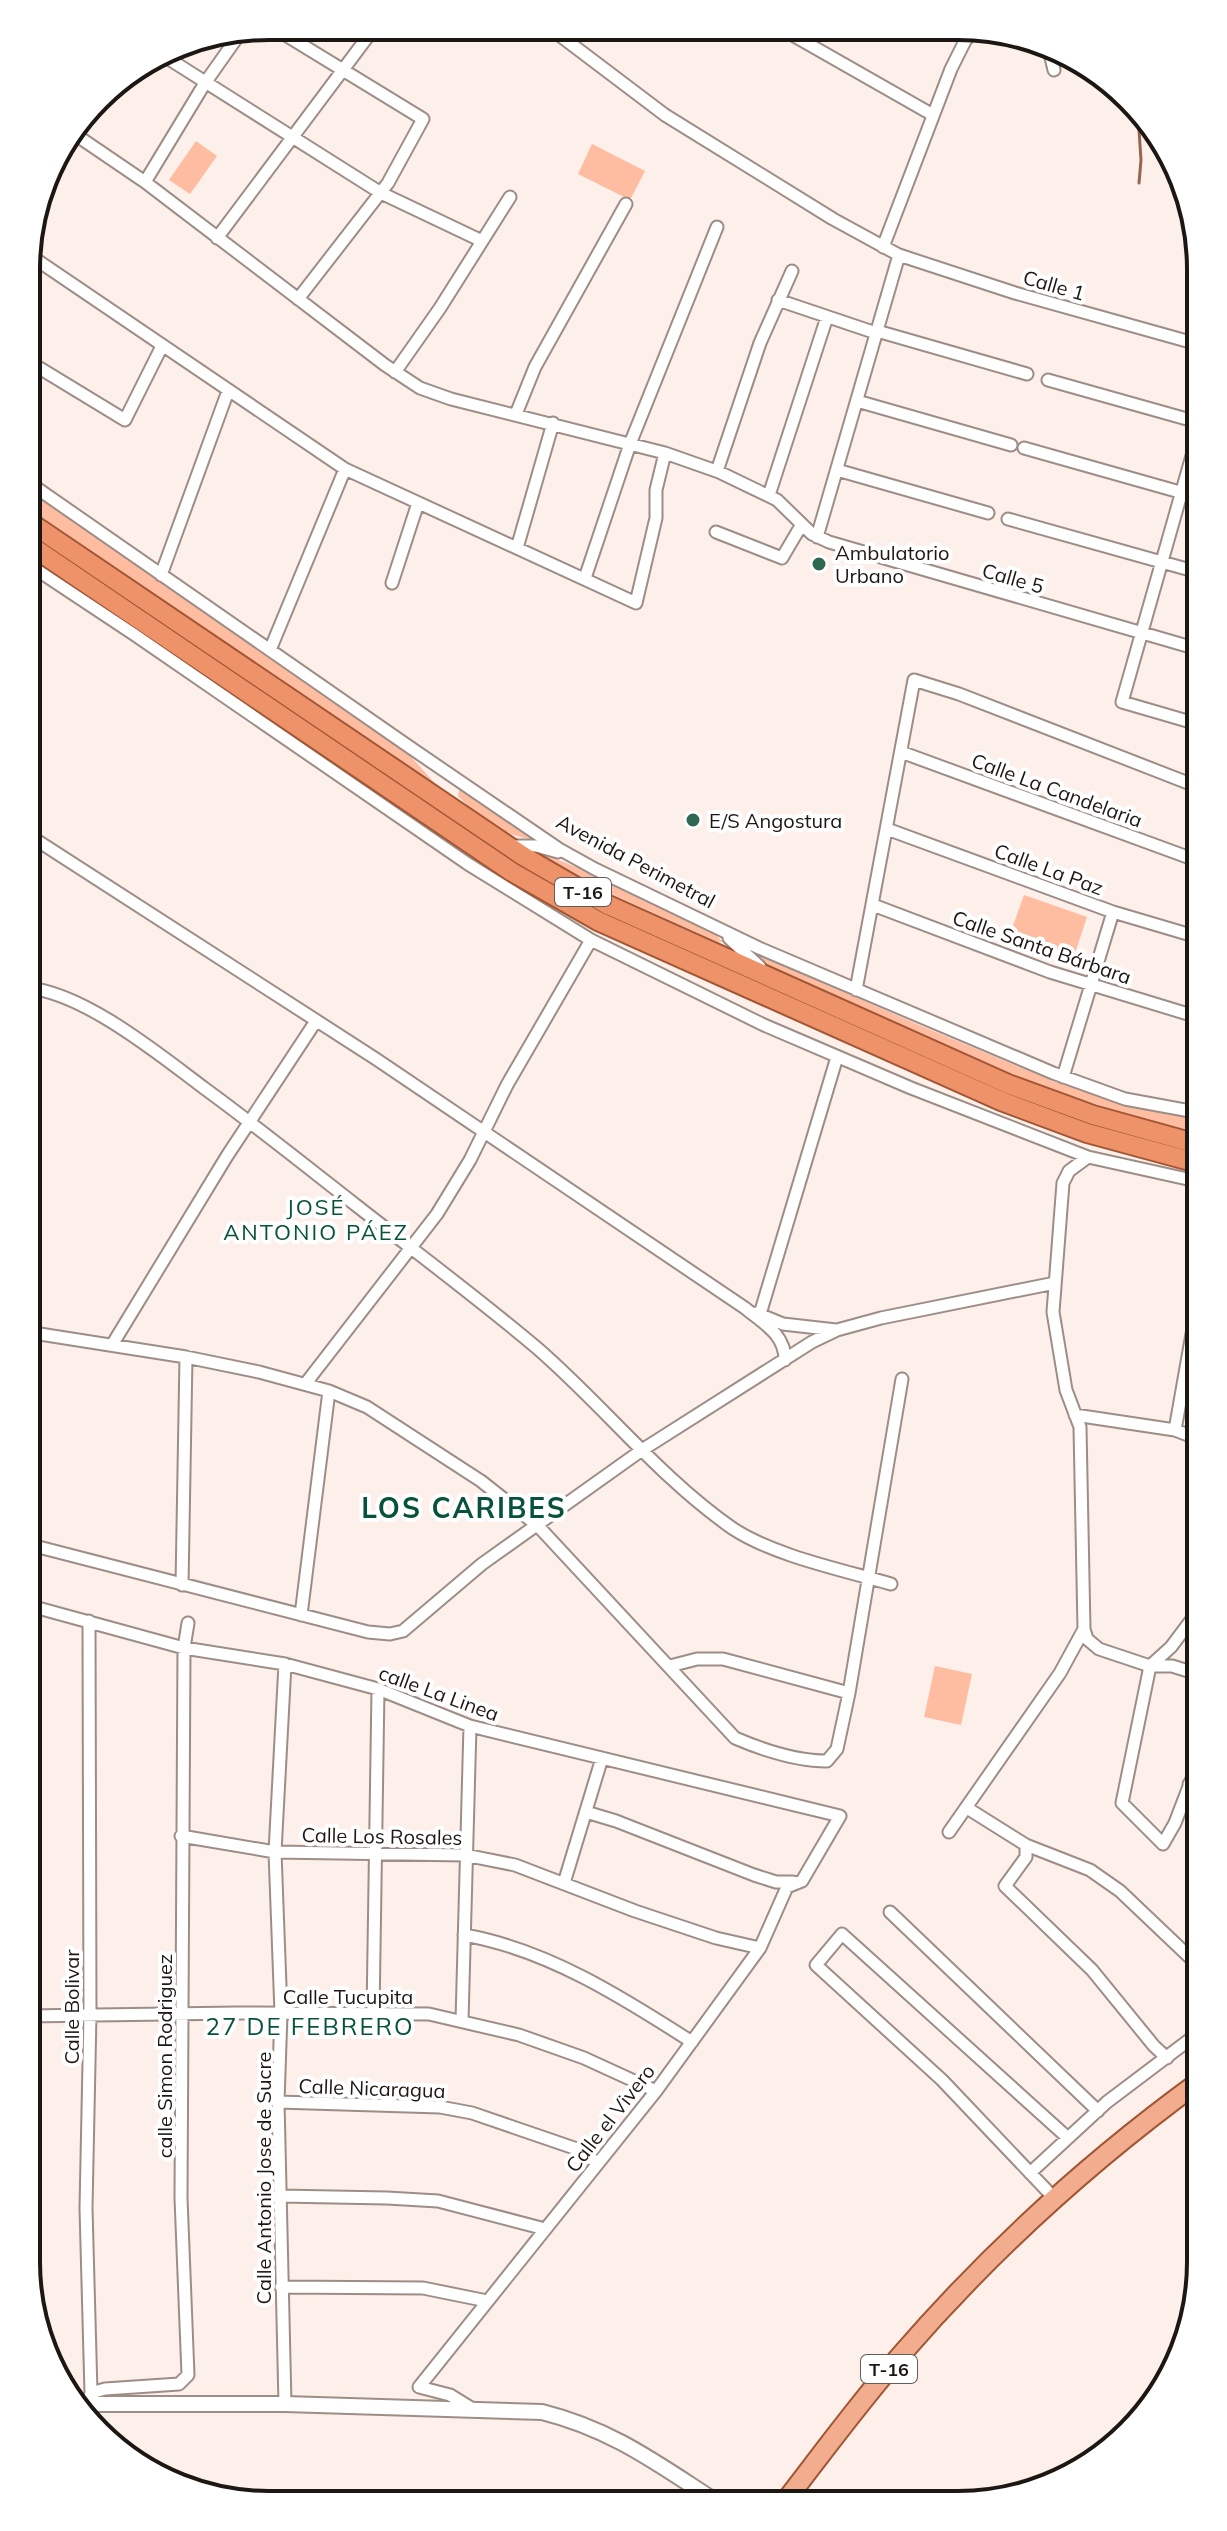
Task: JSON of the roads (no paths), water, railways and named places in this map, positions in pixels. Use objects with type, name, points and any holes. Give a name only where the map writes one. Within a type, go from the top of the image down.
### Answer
[{"type":"highway","name":"T-16","points":[[40,529],[508,846],[606,904],[1050,1101],[1187,1141]]},
{"type":"highway","name":"T-16","points":[[40,552],[512,872],[563,903],[694,965],[1001,1101],[1087,1133],[1187,1160]]},
{"type":"main road","name":"T-16","points":[[793,2491],[846,2420],[975,2275],[1054,2198],[1187,2091]]},
{"type":"street","points":[[294,40],[423,119],[381,193],[298,299]]},
{"type":"street","points":[[217,238],[366,40]]},
{"type":"street","name":"Calle 1","points":[[566,40],[665,115],[899,255],[1015,293],[1187,341]]},
{"type":"street","points":[[801,40],[933,115]]},
{"type":"street","points":[[883,247],[933,115],[958,54],[967,40]]},
{"type":"street","points":[[145,182],[233,43]]},
{"type":"street","points":[[1052,61],[1054,70]]},
{"type":"street","points":[[173,62],[381,193],[482,241]]},
{"type":"street","points":[[81,139],[145,182],[395,372],[435,394],[665,453],[717,471],[769,495],[817,537],[899,255]]},
{"type":"street","points":[[395,372],[510,197]]},
{"type":"street","points":[[516,414],[545,348],[626,204]]},
{"type":"street","points":[[585,578],[630,444],[717,227]]},
{"type":"street","points":[[40,262],[345,469],[636,603],[656,518],[656,490],[665,453]]},
{"type":"street","points":[[717,471],[760,343],[792,271]]},
{"type":"street","points":[[778,300],[877,332],[1027,374]]},
{"type":"street","points":[[769,495],[827,317]]},
{"type":"street","points":[[40,368],[125,420],[162,346]]},
{"type":"street","points":[[1048,380],[1187,420]]},
{"type":"street","points":[[161,575],[228,391]]},
{"type":"street","points":[[857,401],[1011,445]]},
{"type":"street","points":[[517,548],[553,423]]},
{"type":"street","points":[[1024,448],[1187,494]]},
{"type":"street","points":[[270,650],[345,469]]},
{"type":"street","points":[[837,470],[988,513]]},
{"type":"street","points":[[1187,475],[1122,702],[1187,721]]},
{"type":"street","name":"Avenida Perimetral","points":[[40,490],[574,857],[714,927],[1063,1077],[1125,1099],[1187,1110]]},
{"type":"street","points":[[392,583],[418,503]]},
{"type":"street","points":[[1008,519],[1187,569]]},
{"type":"street","points":[[716,532],[782,558],[802,524]]},
{"type":"street","name":"Calle 5","points":[[817,537],[913,568],[1187,646]]},
{"type":"street","points":[[40,572],[468,864],[591,940],[751,1019],[837,1057],[1088,1157],[1187,1179]]},
{"type":"street","points":[[856,990],[914,680],[959,694],[1187,783]]},
{"type":"street","name":"Calle La Candelaria","points":[[901,752],[1187,857]]},
{"type":"street","name":"Calle La Paz","points":[[887,829],[1113,912],[1187,934]]},
{"type":"street","points":[[40,842],[316,1021],[745,1308],[776,1333],[783,1343],[785,1360]]},
{"type":"street","points":[[508,846],[545,848],[574,857]]},
{"type":"street","name":"Calle Santa Bárbara","points":[[873,905],[1050,972],[1187,1014]]},
{"type":"street","points":[[1063,1077],[1113,912]]},
{"type":"street","points":[[714,927],[780,982]]},
{"type":"street","points":[[306,1383],[437,1214],[591,940]]},
{"type":"street","points":[[40,990],[97,1014],[159,1054],[250,1122],[538,1349],[691,1497],[735,1530],[808,1560],[891,1584]]},
{"type":"street","points":[[112,1345],[182,1228],[316,1021]]},
{"type":"street","points":[[760,1314],[837,1057]]},
{"type":"street","points":[[1088,1157],[1069,1171],[1063,1183],[1053,1312],[1066,1390],[1080,1427],[1084,1629],[1087,1639],[1099,1649],[1150,1666],[1172,1666],[1187,1671]]},
{"type":"street","points":[[40,1547],[368,1632],[390,1634],[403,1631],[471,1573],[642,1450],[812,1342],[837,1330],[881,1318],[1055,1283]]},
{"type":"street","points":[[745,1308],[783,1324],[837,1330]]},
{"type":"street","points":[[40,1334],[186,1357],[306,1383],[367,1407],[481,1481],[538,1526],[735,1738],[754,1747],[812,1761],[827,1761],[837,1749],[902,1379]]},
{"type":"street","points":[[182,1585],[186,1357]]},
{"type":"street","points":[[1175,1430],[1187,1362]]},
{"type":"street","points":[[301,1615],[329,1391]]},
{"type":"street","points":[[1075,1415],[1175,1430],[1187,1435]]},
{"type":"street","name":"calle La Linea","points":[[40,1608],[184,1648],[285,1664],[378,1689],[470,1726],[840,1816]]},
{"type":"street","name":"Calle Bolivar","points":[[86,2398],[90,2015],[89,1621]]},
{"type":"street","name":"calle Simon Rodriguez","points":[[87,2399],[105,2389],[179,2384],[188,2375],[181,2198],[181,1836],[184,1648],[188,1623]]},
{"type":"street","points":[[1187,1626],[1171,1647],[1150,1666],[1122,1803],[1163,1844],[1175,1823],[1187,1790]]},
{"type":"street","points":[[949,1832],[1060,1673],[1084,1629]]},
{"type":"street","points":[[670,1666],[697,1659],[723,1659],[849,1693]]},
{"type":"street","name":"Calle Antonio Jose de Sucre","points":[[285,1664],[275,1852],[281,2013],[278,2102],[285,2404]]},
{"type":"street","points":[[373,2014],[378,1689]]},
{"type":"street","points":[[462,2021],[470,1726]]},
{"type":"street","points":[[564,1883],[602,1758]]},
{"type":"street","points":[[967,1808],[1026,1845],[1090,1870],[1110,1884],[1187,1955]]},
{"type":"street","points":[[586,1812],[776,1882],[802,1881]]},
{"type":"street","name":"Calle el Vivero","points":[[471,2408],[450,2395],[419,2387],[656,2091],[760,1948],[787,1887],[802,1881],[840,1816]]},
{"type":"street","name":"Calle Los Rosales","points":[[181,1836],[275,1852],[465,1855],[515,1865],[702,1934],[760,1948]]},
{"type":"street","points":[[1026,1845],[1026,1857],[1005,1886],[1092,1970],[1167,2058]]},
{"type":"street","points":[[890,1912],[1098,2111]]},
{"type":"street","points":[[1054,2198],[942,2080],[816,1965],[842,1934],[1068,2138]]},
{"type":"street","points":[[464,1935],[495,1940],[569,1969],[630,2002],[692,2042]]},
{"type":"street","name":"Calle Tucupita","points":[[40,2016],[429,2014],[519,2035],[584,2058],[656,2091]]},
{"type":"street","points":[[1030,2173],[1098,2111],[1187,2042]]},
{"type":"street","name":"Calle Nicaragua","points":[[278,2102],[440,2107],[472,2113],[577,2149],[598,2163]]},
{"type":"street","points":[[280,2196],[438,2201],[545,2229]]},
{"type":"street","points":[[281,2287],[423,2288],[487,2301]]},
{"type":"street","points":[[87,2400],[542,2412],[574,2420],[641,2452],[700,2491]]},
{"type":"street","points":[[788,2491],[798,2484]]},
{"type":"waterway","points":[[1139,130],[1139,183]]},
{"type":"place","name":"Ambulatorio Urbano","points":[[819,564]]},
{"type":"place","name":"E/S Angostura","points":[[693,820]]},
{"type":"district","name":"JOSÉ ANTONIO PÁEZ","points":[[316,1220]]},
{"type":"district","name":"LOS CARIBES","points":[[464,1507]]},
{"type":"district","name":"27 DE FEBRERO","points":[[310,2026]]}]
